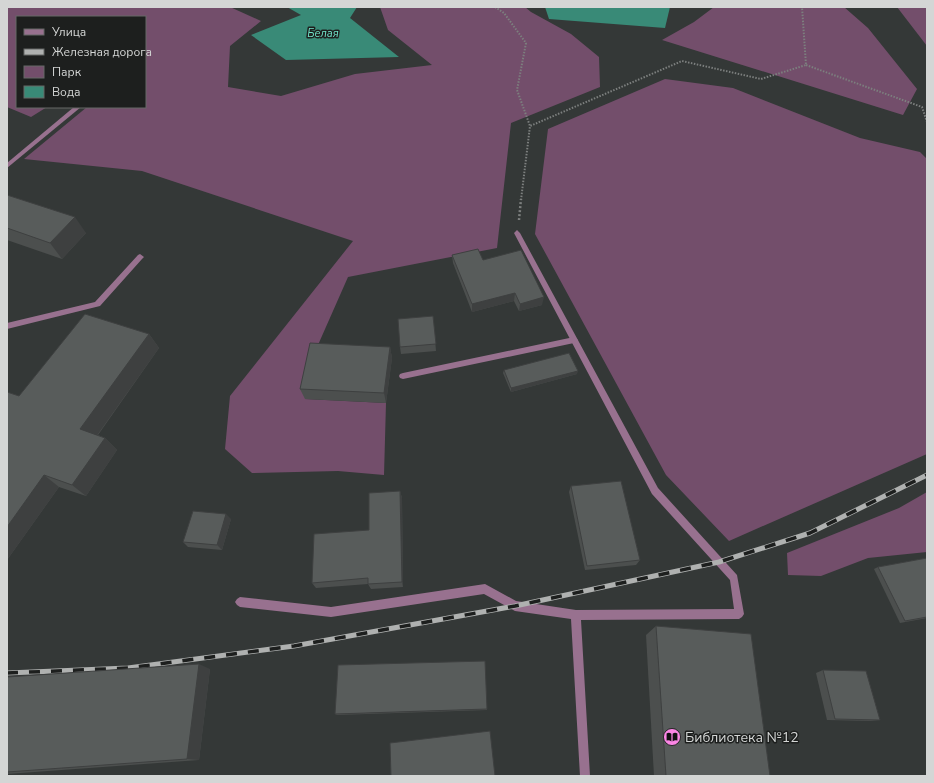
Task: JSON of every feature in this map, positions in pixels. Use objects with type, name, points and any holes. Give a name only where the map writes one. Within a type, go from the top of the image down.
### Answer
[{"type":"street","points":[[7,166],[77,108]]},
{"type":"street","points":[[240,602],[331,612],[485,589],[515,606],[576,615],[739,614],[734,578],[655,491],[517,233]]},
{"type":"street","points":[[7,326],[97,304],[140,257]]},
{"type":"street","points":[[403,376],[574,340]]},
{"type":"street","points":[[576,615],[585,776]]},
{"type":"path","points":[[495,7],[504,13],[526,44],[517,90],[530,126],[517,233]]},
{"type":"path","points":[[802,7],[806,65]]},
{"type":"path","points":[[530,126],[682,61],[761,79],[806,65],[922,107],[927,122]]},
{"type":"green space","points":[[7,7],[230,7],[261,21],[230,46],[228,87],[281,96],[355,74],[432,65],[388,30],[380,7],[525,7],[531,12],[571,34],[599,57],[600,87],[511,123],[497,248],[348,277],[314,354],[305,399],[386,403],[384,475],[338,471],[252,473],[225,449],[230,396],[353,241],[142,171],[24,159],[86,108],[146,108],[146,16],[16,16],[16,108],[45,108],[31,117],[7,107]]},
{"type":"green space","points":[[714,7],[844,7],[868,28],[917,89],[903,115],[662,40],[694,22]]},
{"type":"green space","points":[[897,7],[927,7],[927,46]]},
{"type":"green space","points":[[665,79],[733,88],[860,138],[920,152],[927,159],[927,454],[729,541],[666,475],[535,234],[548,129]]},
{"type":"green space","points":[[927,492],[927,552],[868,558],[821,576],[788,575],[787,553],[899,508]]},
{"type":"water","name":"Белая","points":[[287,7],[357,7],[350,18],[399,57],[286,60],[251,35],[301,15]]},
{"type":"water","points":[[545,7],[670,7],[665,28],[549,19]]},
{"type":"building","points":[[7,195],[75,217],[50,243],[7,228]]},
{"type":"building","points":[[478,249],[483,260],[521,250],[544,297],[520,304],[515,293],[472,304],[452,255]]},
{"type":"building","points":[[85,314],[149,334],[80,429],[105,438],[72,485],[44,475],[7,527],[7,392],[19,396]]},
{"type":"building","points":[[433,316],[436,344],[400,347],[398,319]]},
{"type":"building","points":[[310,343],[390,347],[384,393],[300,389]]},
{"type":"building","points":[[569,353],[578,371],[511,388],[504,370]]},
{"type":"building","points":[[621,481],[640,560],[587,566],[571,486]]},
{"type":"building","points":[[400,491],[402,582],[368,584],[368,578],[312,583],[314,534],[369,530],[369,493]]},
{"type":"building","points":[[193,511],[226,514],[217,545],[183,542]]},
{"type":"building","points":[[927,558],[927,617],[905,621],[878,567]]},
{"type":"building","points":[[656,626],[751,634],[770,776],[666,776]]},
{"type":"building","points":[[485,661],[487,709],[335,714],[338,665]]},
{"type":"building","points":[[199,664],[187,759],[7,772],[7,677]]},
{"type":"building","points":[[823,670],[866,671],[880,720],[835,719]]},
{"type":"building","points":[[490,731],[495,776],[391,776],[390,743]]},
{"type":"railway","points":[[7,673],[128,668],[294,646],[515,606],[719,562],[810,533],[927,475]]},
{"type":"place","name":"Библиотека №12","points":[[672,737]]}]
